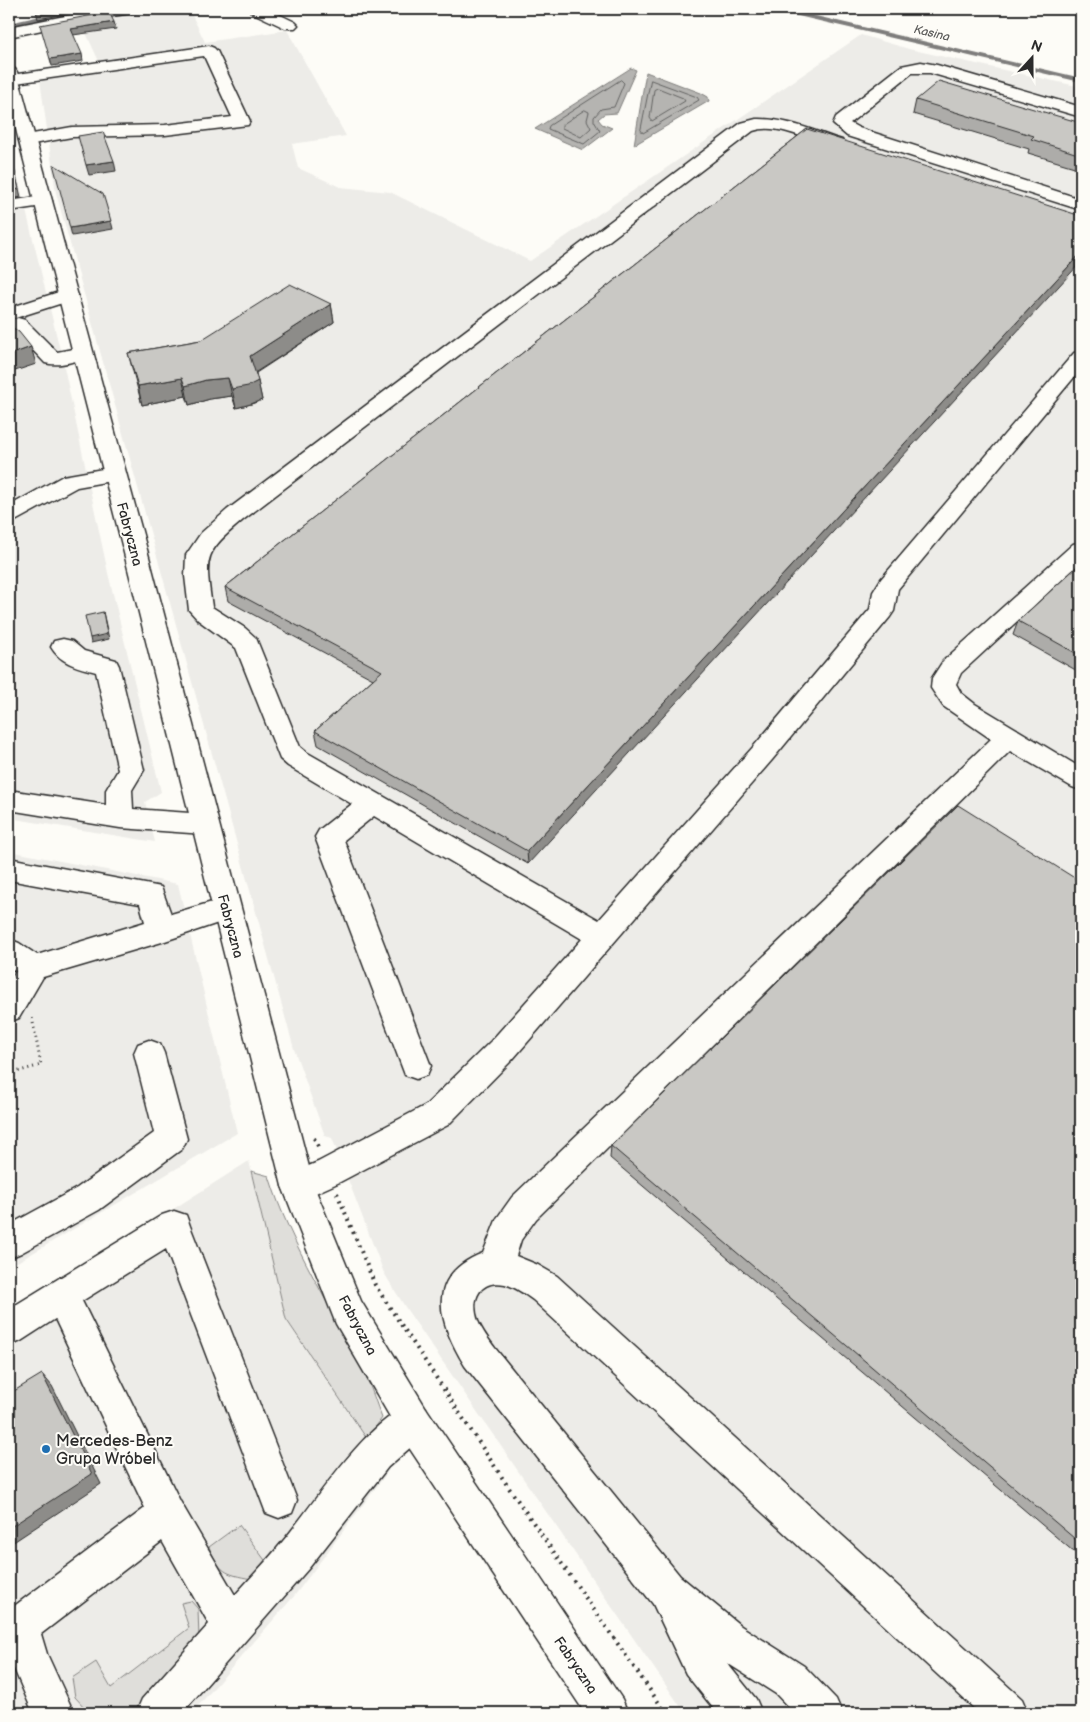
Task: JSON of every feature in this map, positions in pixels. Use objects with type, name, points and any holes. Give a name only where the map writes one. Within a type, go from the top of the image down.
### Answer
[{"type":"main road","points":[[9,32],[90,15],[130,9]]},
{"type":"main road","points":[[256,9],[290,25]]},
{"type":"main road","points":[[10,76],[209,51],[242,121],[165,130],[72,132],[27,140]]},
{"type":"main road","points":[[1081,112],[931,68],[913,67],[907,68],[842,121],[841,124],[853,132],[1081,205]]},
{"type":"main road","name":"Fabryczna","points":[[10,76],[137,557],[226,909],[313,1179],[348,1312],[412,1421],[608,1713]]},
{"type":"main road","points":[[601,936],[296,759],[289,752],[247,644],[236,634],[212,620],[201,610],[196,564],[197,552],[217,529],[752,124],[777,125],[1081,223]]},
{"type":"main road","points":[[9,206],[43,201]]},
{"type":"main road","points":[[68,295],[13,319],[52,359],[83,353]]},
{"type":"main road","points":[[313,1179],[437,1116],[502,1050],[763,752],[882,611],[885,592],[889,584],[1081,357]]},
{"type":"main road","points":[[9,515],[71,481],[114,474]]},
{"type":"main road","points":[[1081,550],[952,666],[944,679],[945,692],[957,705],[1081,780]]},
{"type":"main road","points":[[63,647],[76,658],[107,666],[131,770],[119,790],[120,818]]},
{"type":"main road","points":[[497,1266],[502,1241],[511,1223],[524,1208],[1009,737]]},
{"type":"main road","points":[[9,800],[150,822],[204,824]]},
{"type":"main road","points":[[372,803],[329,837],[416,1066]]},
{"type":"main road","points":[[9,869],[151,895],[162,930]]},
{"type":"main road","points":[[33,968],[226,909]]},
{"type":"main road","points":[[9,951],[33,968]]},
{"type":"main road","points":[[20,1012],[33,968]]},
{"type":"main road","points":[[9,1242],[88,1199],[171,1139],[149,1053]]},
{"type":"main road","points":[[9,1329],[174,1226],[279,1500]]},
{"type":"main road","points":[[822,1713],[790,1680],[727,1640],[666,1590],[531,1424],[476,1353],[460,1318],[459,1297],[464,1284],[474,1274],[486,1267],[497,1266],[517,1272],[538,1284],[571,1311],[1008,1713]]},
{"type":"main road","points":[[61,1295],[167,1514],[231,1626]]},
{"type":"main road","points":[[156,1713],[296,1554],[375,1454],[412,1421]]},
{"type":"main road","points":[[54,1713],[29,1659],[18,1626],[167,1514]]},
{"type":"main road","points":[[666,1590],[700,1660],[742,1713]]},
{"type":"path","points":[[9,1074],[41,1065],[20,1012]]},
{"type":"path","points":[[311,1128],[313,1179],[376,1285],[509,1488],[666,1713]]},
{"type":"shaded area","points":[[166,9],[189,9],[205,42],[287,30],[346,136],[292,144],[298,168],[340,187],[390,192],[530,261],[861,35],[909,49],[1081,87],[1081,1713],[685,1713],[407,1310],[384,1273],[332,1138],[325,1136],[294,1049],[56,193],[40,80],[103,70],[80,20]]},
{"type":"shaded area","points":[[9,141],[63,362],[108,573],[161,792],[145,802],[155,842],[9,818]]},
{"type":"shaded area","points":[[9,851],[178,884],[237,1133],[9,1267]]},
{"type":"shaded area","points":[[249,1161],[286,1319],[367,1439],[387,1473],[295,1595],[192,1713],[9,1713],[9,1313]]},
{"type":"shaded area","points":[[251,1171],[269,1176],[289,1228],[370,1385],[382,1418],[367,1439],[286,1319]]},
{"type":"shaded area","points":[[239,1525],[270,1567],[252,1579],[224,1570],[216,1562],[209,1547]]},
{"type":"shaded area","points":[[191,1601],[198,1609],[199,1639],[148,1702],[126,1713],[105,1713],[85,1708],[75,1697],[72,1678],[96,1662],[111,1688],[189,1628],[181,1603]]},
{"type":"water","points":[[631,68],[636,70],[617,113],[604,114],[598,119],[602,124],[612,128],[583,150],[535,129]]},
{"type":"water","points":[[646,72],[701,93],[708,97],[709,101],[634,145]]},
{"type":"building","points":[[109,12],[114,22],[71,29],[82,54],[50,59],[40,25]]},
{"type":"building","points":[[939,81],[1081,123],[1081,155],[1031,139],[1034,136],[916,100]]},
{"type":"building","points":[[807,129],[1081,216],[1081,253],[527,851],[315,731],[382,671],[225,587]]},
{"type":"building","points":[[103,132],[114,161],[86,165],[78,136]]},
{"type":"building","points":[[9,149],[19,189],[9,191]]},
{"type":"building","points":[[53,164],[103,194],[111,221],[70,228]]},
{"type":"building","points":[[290,284],[331,304],[250,356],[258,381],[248,386],[232,389],[228,378],[206,380],[185,386],[182,378],[138,386],[128,353],[201,340]]},
{"type":"building","points":[[9,325],[19,332],[31,347],[9,355]]},
{"type":"building","points":[[1081,563],[1081,656],[1018,621]]},
{"type":"building","points":[[103,612],[107,634],[90,638],[85,616]]},
{"type":"building","points":[[958,805],[1081,882],[1081,1544],[611,1146]]},
{"type":"building","name":"Mercedes-Benz Grupa Wróbel","points":[[42,1374],[92,1474],[9,1528],[9,1394]]},
{"type":"waterway","name":"Kasina","points":[[777,9],[1081,80]]},
{"type":"waterway","name":"Kasina","points":[[10,25],[45,17]]},
{"type":"place","name":"Mercedes-Benz Grupa Wróbel","points":[[46,1449]]}]
